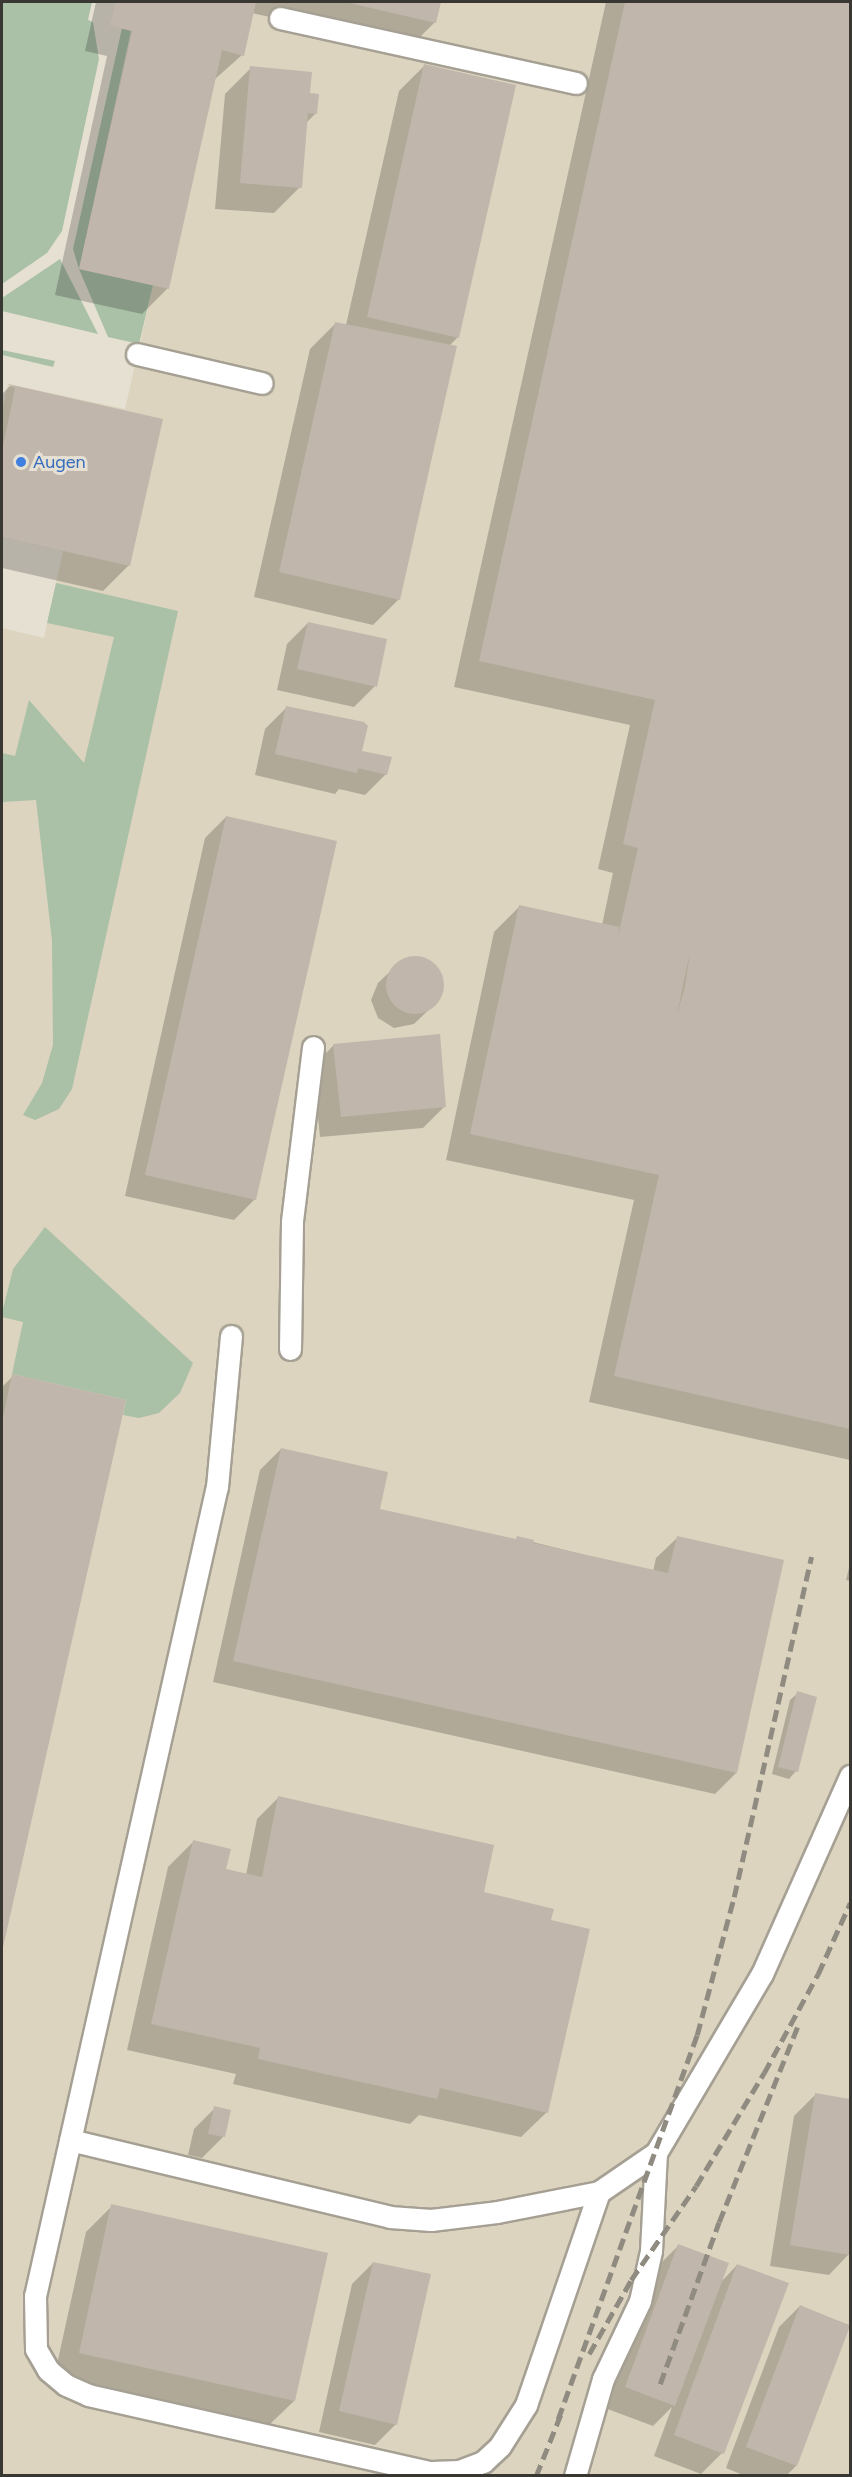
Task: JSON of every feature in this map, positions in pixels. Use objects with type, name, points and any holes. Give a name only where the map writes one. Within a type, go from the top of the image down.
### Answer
[{"type":"lane","points":[[280,18],[576,83]]},
{"type":"lane","points":[[137,354],[262,383]]},
{"type":"lane","points":[[290,1349],[292,1221],[313,1047]]},
{"type":"lane","points":[[231,1336],[217,1486],[35,2296],[36,2349],[48,2370],[66,2385],[88,2395],[431,2472],[459,2471],[483,2462],[514,2427],[526,2405],[599,2192]]},
{"type":"lane","points":[[70,2140],[390,2217],[431,2220],[486,2213],[599,2192],[656,2153],[762,1974],[850,1776]]},
{"type":"lane","points":[[575,2475],[603,2379],[639,2301],[651,2251],[656,2153]]},
{"type":"shaded area","points":[[115,2],[850,2],[850,2475],[2,2475],[2,628],[44,638],[63,551],[2,537],[2,411],[8,384],[125,409],[153,286],[79,269],[131,31],[110,26]]},
{"type":"green space","points":[[2,2],[92,2],[88,20],[93,22],[99,59],[62,231],[47,253],[2,284]]},
{"type":"green space","points":[[122,28],[131,31],[79,269],[73,249]]},
{"type":"green space","points":[[60,259],[98,334],[2,311],[2,298]]},
{"type":"green space","points":[[79,269],[153,285],[139,344],[108,337]]},
{"type":"green space","points":[[2,350],[55,361],[53,367],[2,355]]},
{"type":"green space","points":[[56,583],[178,611],[72,1089],[59,1109],[35,1120],[23,1115],[42,1083],[53,1045],[52,941],[36,800],[2,802],[2,753],[15,756],[29,700],[84,763],[114,637],[47,623]]},
{"type":"green space","points":[[45,1227],[193,1363],[180,1393],[159,1413],[139,1418],[123,1415],[126,1400],[12,1374],[23,1322],[2,1317],[2,1313],[13,1269]]},
{"type":"building","points":[[115,2],[256,2],[244,56],[222,50],[169,289],[79,269],[132,31],[110,26]]},
{"type":"building","points":[[345,2],[441,2],[436,23]]},
{"type":"building","points":[[625,2],[850,2],[850,1429],[614,1376],[659,1175],[470,1134],[519,905],[619,927],[618,936],[638,848],[623,844],[655,700],[479,661]],"holes":[[[690,953],[685,986],[677,1015]]]},
{"type":"building","points":[[424,64],[516,85],[459,338],[367,317]]},
{"type":"building","points":[[250,66],[312,72],[310,93],[319,94],[317,114],[308,113],[302,188],[240,183]]},
{"type":"building","points":[[335,322],[457,346],[400,600],[279,572]]},
{"type":"building","points":[[8,384],[163,419],[130,566],[2,537],[2,451],[15,388]]},
{"type":"building","points":[[308,622],[387,639],[377,687],[297,669]]},
{"type":"building","points":[[286,706],[364,722],[368,726],[362,751],[392,757],[387,775],[358,768],[357,773],[275,754]]},
{"type":"building","points":[[226,816],[337,841],[256,1200],[145,1175]]},
{"type":"building","points":[[415,956],[426,958],[439,969],[444,985],[442,996],[431,1009],[415,1014],[404,1012],[391,1001],[386,985],[388,974],[399,961]]},
{"type":"building","points":[[440,1034],[446,1107],[341,1117],[333,1044]]},
{"type":"building","points":[[12,1374],[126,1400],[2,1952],[2,1422]]},
{"type":"building","points":[[281,1448],[388,1472],[380,1509],[516,1539],[517,1536],[534,1540],[533,1543],[668,1573],[677,1536],[784,1560],[737,1773],[233,1661]]},
{"type":"building","points":[[797,1691],[817,1697],[798,1772],[778,1767]]},
{"type":"building","points":[[278,1796],[494,1845],[484,1892],[554,1909],[551,1920],[590,1929],[548,2113],[440,2088],[437,2099],[258,2059],[260,2048],[151,2024],[193,1840],[231,1849],[226,1869],[262,1877]]},
{"type":"building","points":[[815,2093],[850,2099],[850,2255],[790,2245]]},
{"type":"building","points":[[214,2106],[231,2110],[225,2137],[208,2134]]},
{"type":"building","points":[[111,2204],[328,2253],[295,2401],[79,2353]]},
{"type":"building","points":[[678,2244],[729,2263],[675,2406],[625,2387]]},
{"type":"building","points":[[373,2262],[431,2274],[397,2425],[339,2411]]},
{"type":"building","points":[[737,2264],[789,2283],[724,2454],[674,2435]]},
{"type":"building","points":[[800,2305],[850,2326],[797,2466],[746,2447]]},
{"type":"railway","points":[[558,2419],[697,2035],[734,1897],[811,1557]]},
{"type":"railway","points":[[589,2354],[631,2280],[696,2186],[764,2073],[818,1974],[850,1903]]},
{"type":"railway","points":[[660,2384],[719,2222],[798,2025]]},
{"type":"railway","points":[[536,2476],[562,2411]]},
{"type":"place","name":"Augen","points":[[21,462]]}]
